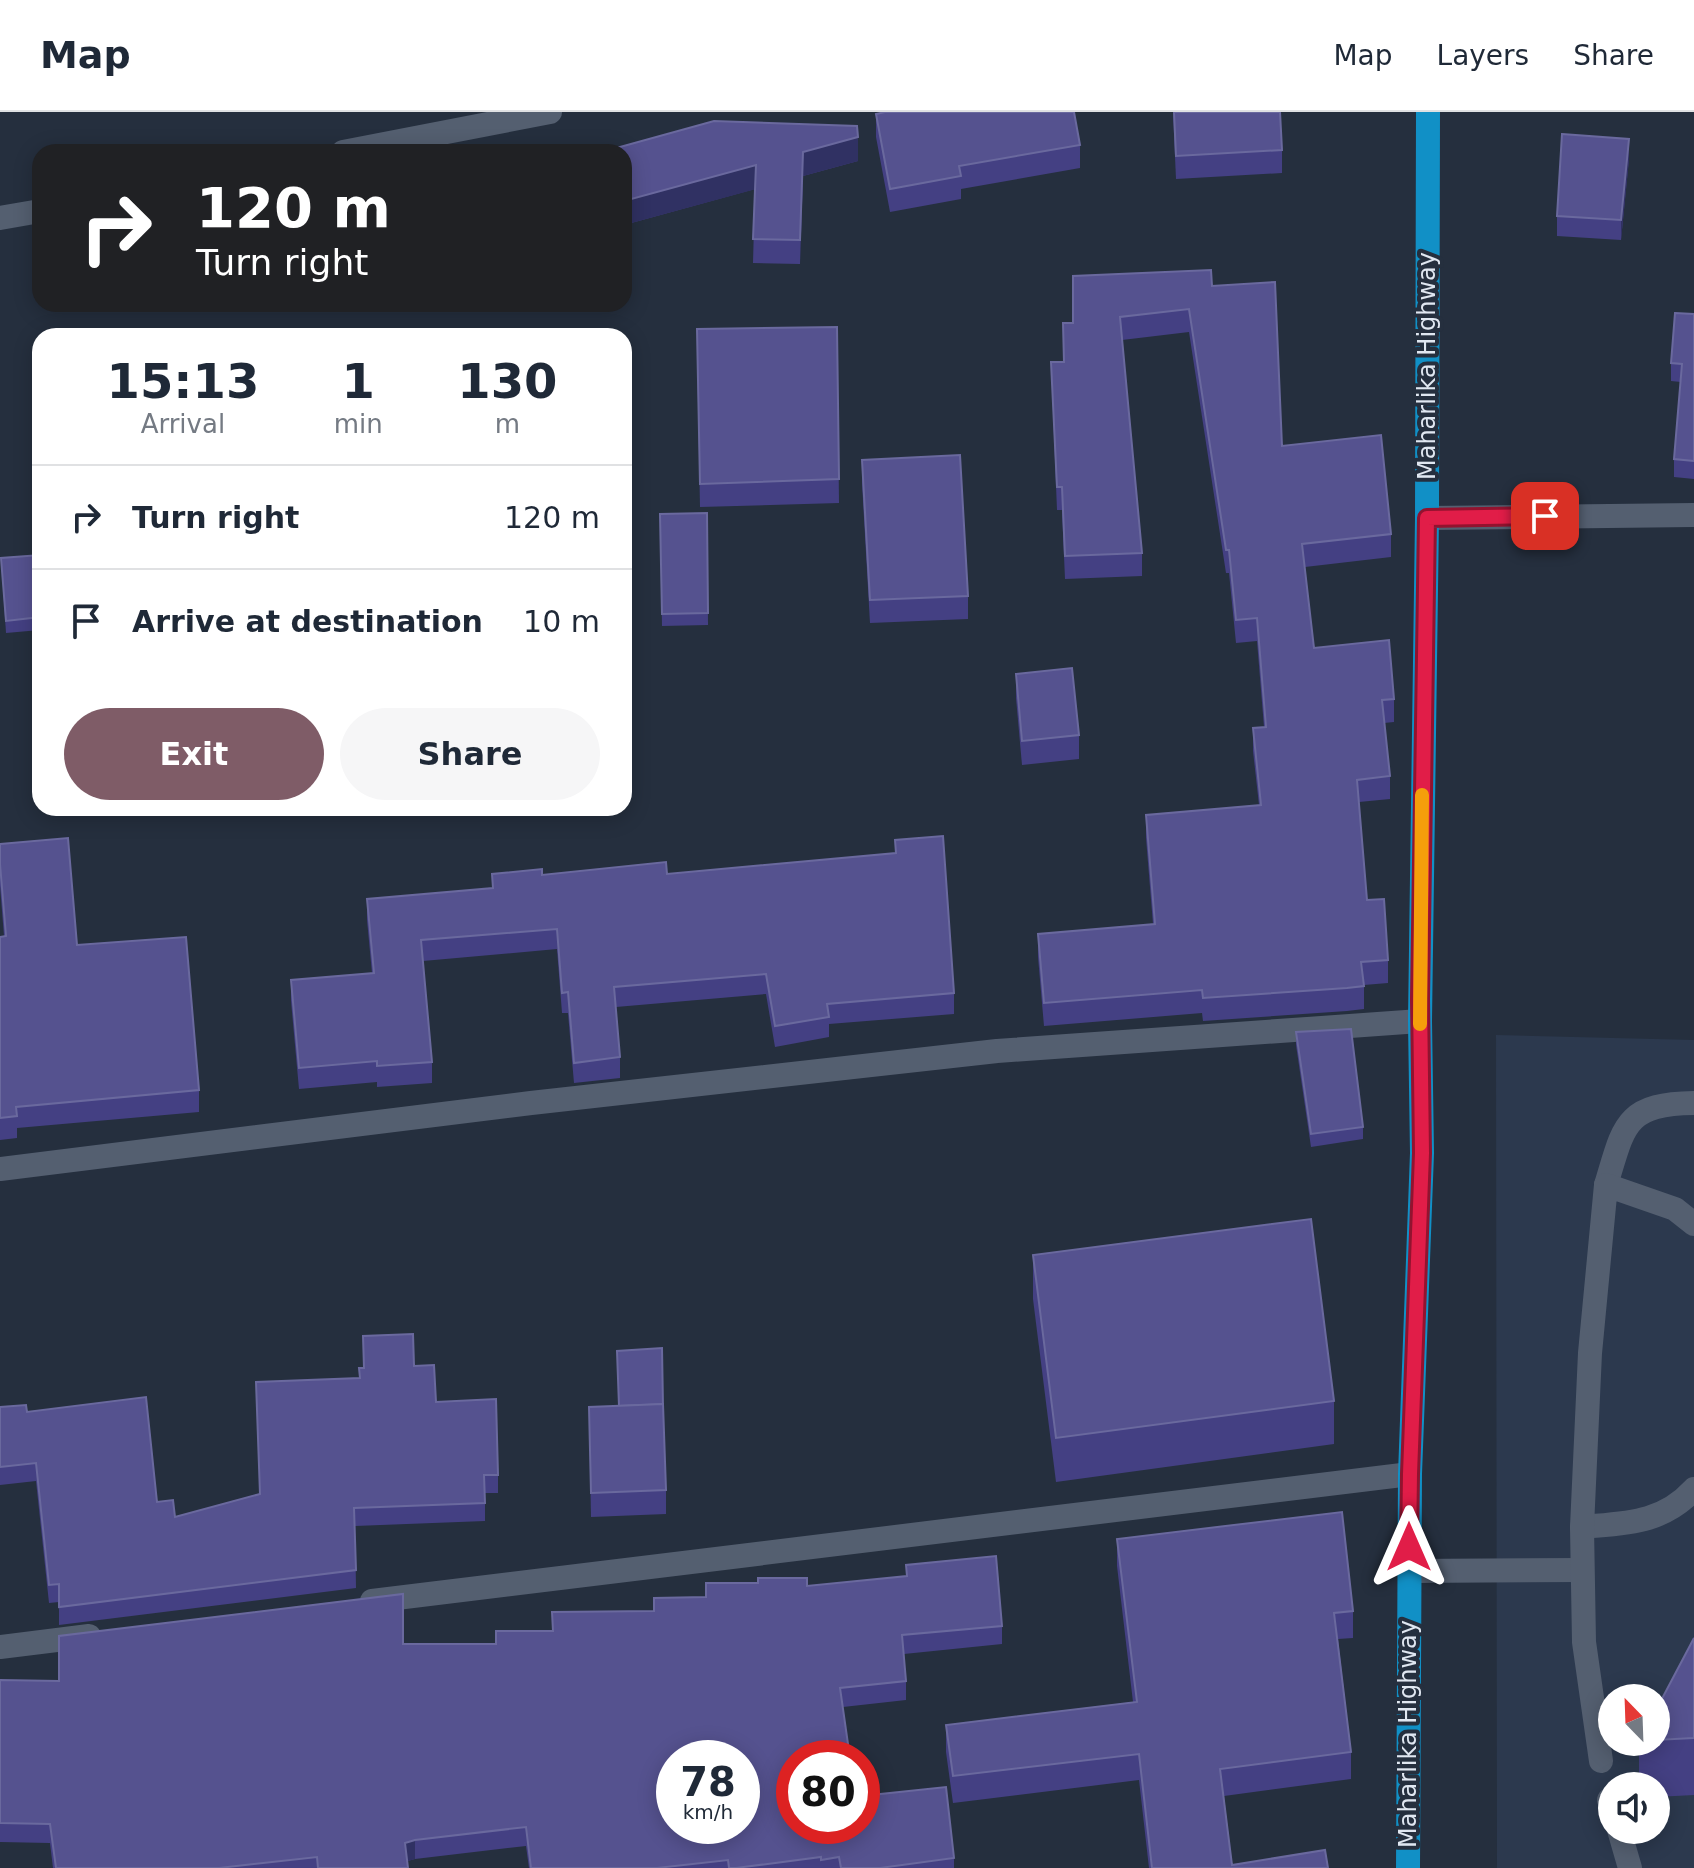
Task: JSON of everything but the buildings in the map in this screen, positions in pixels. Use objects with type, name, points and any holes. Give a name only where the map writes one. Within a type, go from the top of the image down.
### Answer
[{"type":"highway","name":"Maharlika Highway","points":[[1408,1868],[1410,1474],[1422,1153],[1420,1021],[1427,518],[1428,112]]},
{"type":"street","points":[[384,144],[550,112]]},
{"type":"street","points":[[0,218],[32,212]]},
{"type":"street","points":[[1427,518],[1694,515]]},
{"type":"street","points":[[0,1169],[531,1103],[981,1053],[1420,1021]]},
{"type":"street","points":[[1601,1761],[1584,1642],[1582,1527],[1590,1353],[1606,1185],[1622,1130],[1641,1112],[1665,1103],[1694,1103]]},
{"type":"street","points":[[1606,1185],[1675,1209],[1694,1224]]},
{"type":"street","points":[[343,1605],[1410,1474]]},
{"type":"street","points":[[1582,1527],[1645,1521],[1685,1499],[1694,1489]]},
{"type":"street","points":[[1409,1571],[1582,1570]]},
{"type":"street","points":[[0,1647],[109,1634]]},
{"type":"street","points":[[1623,1844],[1630,1868]]},
{"type":"shaded area","points":[[1496,1035],[1694,1040],[1694,1868],[1497,1868]]},
{"type":"slow traffic","points":[[1420,1024],[1422,795]]},
{"type":"route","points":[[1409,1547],[1422,1153],[1420,999],[1427,518],[1545,516]]}]
